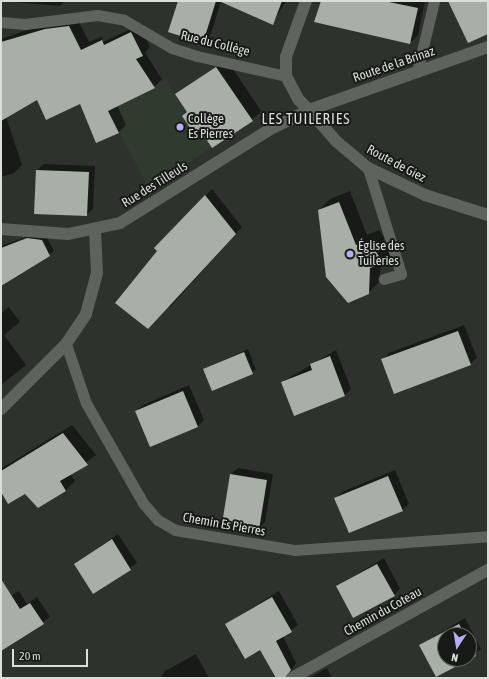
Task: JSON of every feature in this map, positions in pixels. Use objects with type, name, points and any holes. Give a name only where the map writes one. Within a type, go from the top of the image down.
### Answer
[{"type":"street","points":[[286,76],[286,57],[306,1]]},
{"type":"street","name":"Route de la Brinaz","points":[[309,110],[488,47]]},
{"type":"street","name":"Route de Giez","points":[[286,76],[299,100],[336,140],[368,168],[425,195],[488,215]]},
{"type":"street","name":"Rue des Tilleuls","points":[[1,229],[68,234],[95,231],[135,215],[267,131],[309,110]]},
{"type":"street","points":[[1,409],[66,344],[86,314],[93,294],[98,258],[95,231]]},
{"type":"street","name":"Chemin du Coteau","points":[[292,678],[488,570]]},
{"type":"lane","points":[[417,72],[434,1]]},
{"type":"lane","name":"Rue du Collège","points":[[1,22],[26,24],[97,15],[124,20],[172,48],[197,56],[286,76]]},
{"type":"lane","points":[[368,168],[401,274],[384,279]]},
{"type":"lane","name":"Chemin Es Pierres","points":[[66,344],[86,403],[143,503],[158,520],[175,530],[295,550],[488,536]]},
{"type":"shaded area","name":"Collège Es Pierres","points":[[217,66],[253,121],[149,188],[107,110],[166,80],[175,94]]},
{"type":"building","points":[[178,1],[216,1],[203,43],[168,32]]},
{"type":"building","points":[[219,1],[282,1],[273,25]]},
{"type":"building","points":[[321,1],[384,1],[418,8],[410,44],[314,22]]},
{"type":"building","points":[[448,1],[488,1],[488,34],[468,43]]},
{"type":"building","points":[[69,26],[81,50],[102,40],[104,45],[131,32],[143,56],[136,59],[155,88],[108,111],[119,133],[96,143],[80,104],[46,120],[37,100],[1,121],[1,42],[45,29]]},
{"type":"building","points":[[216,67],[253,121],[212,148],[201,131],[195,135],[182,116],[187,112],[175,94]]},
{"type":"building","points":[[36,170],[89,172],[87,216],[34,214]]},
{"type":"building","points":[[205,195],[236,234],[148,329],[115,303],[157,251],[154,248]]},
{"type":"building","name":"Église des Tuileries","points":[[339,202],[356,245],[368,241],[384,263],[370,268],[369,294],[348,303],[326,277],[318,210]]},
{"type":"building","points":[[27,238],[42,240],[50,256],[1,286],[1,248]]},
{"type":"building","points":[[458,331],[471,365],[394,394],[381,359]]},
{"type":"building","points":[[244,352],[253,374],[212,391],[203,369]]},
{"type":"building","points":[[330,356],[345,396],[294,416],[281,382],[312,370],[310,364]]},
{"type":"building","points":[[183,391],[198,427],[150,447],[135,411]]},
{"type":"building","points":[[63,433],[88,465],[60,481],[66,491],[38,508],[25,494],[8,504],[1,492],[1,471]]},
{"type":"building","points":[[230,474],[267,480],[259,530],[222,524]]},
{"type":"building","points":[[388,476],[403,511],[349,533],[334,498]]},
{"type":"building","points":[[112,539],[131,570],[93,594],[74,564]]},
{"type":"building","points":[[377,564],[395,596],[353,618],[336,586]]},
{"type":"building","points":[[1,579],[20,609],[30,603],[44,624],[1,651]]},
{"type":"building","points":[[272,597],[292,632],[276,641],[291,670],[285,678],[276,678],[260,650],[245,659],[225,624]]},
{"type":"building","points":[[459,624],[461,627],[453,627]]},
{"type":"building","points":[[437,636],[437,667],[455,667],[436,677],[419,645]]},
{"type":"place","name":"Collège Es Pierres","points":[[180,127]]},
{"type":"place","name":"Église des Tuileries","points":[[350,254]]},
{"type":"district","name":"LES TUILERIES","points":[[306,119]]}]
